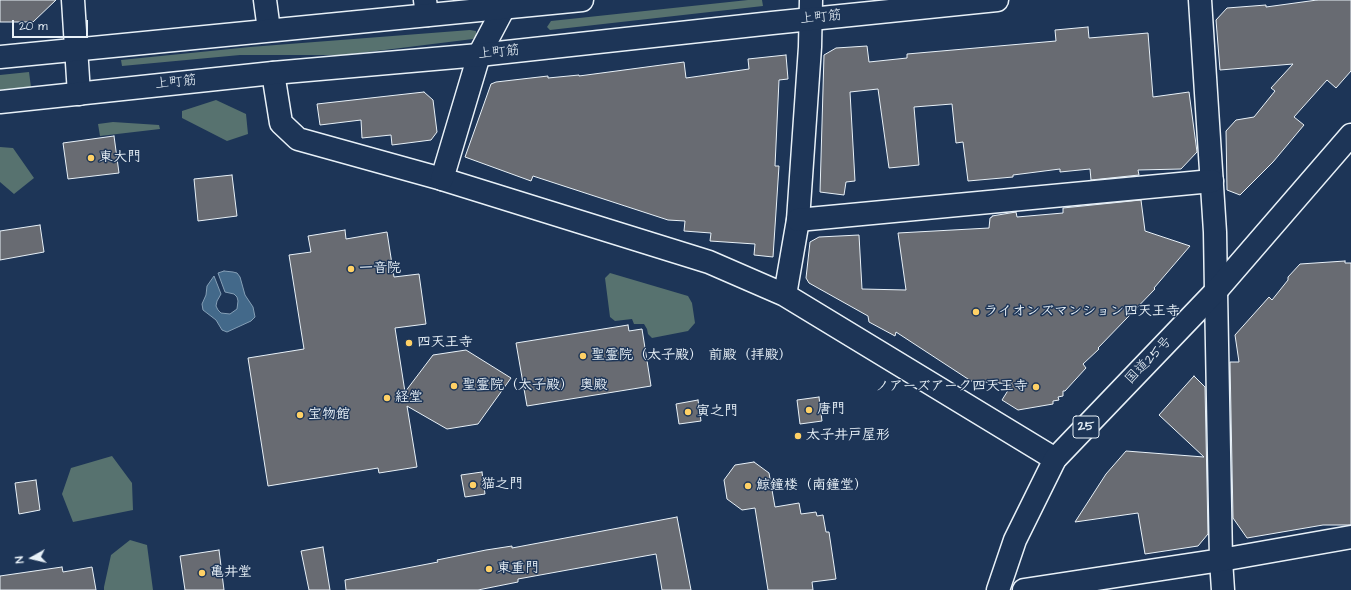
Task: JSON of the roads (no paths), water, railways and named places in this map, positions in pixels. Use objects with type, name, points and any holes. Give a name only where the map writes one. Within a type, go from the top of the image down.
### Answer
[{"type":"main road","points":[[73,0],[80,94]]},
{"type":"main road","points":[[265,0],[269,30]]},
{"type":"main road","points":[[0,57],[269,30],[426,8],[582,0]]},
{"type":"main road","name":"上町筋","points":[[0,102],[273,73],[479,55],[811,9],[997,0]]},
{"type":"main road","points":[[1200,0],[1215,232],[1221,560],[1223,590]]},
{"type":"main road","points":[[442,179],[479,55],[506,4]]},
{"type":"main road","points":[[785,295],[798,220],[810,47],[811,9]]},
{"type":"main road","points":[[273,73],[281,123],[298,139],[442,179],[709,262],[785,295],[1056,459]]},
{"type":"main road","name":"国道25号","points":[[998,590],[1015,540],[1056,459],[1216,291],[1351,135]]},
{"type":"main road","points":[[798,220],[1212,181]]},
{"type":"main road","points":[[1024,590],[1221,560],[1351,537]]},
{"type":"water","points":[[224,271],[237,273],[240,277],[245,295],[253,307],[255,317],[251,321],[227,332],[222,330],[216,320],[203,310],[202,304],[206,295],[207,286],[214,276],[221,294],[216,306],[218,310],[221,313],[230,314],[237,309],[237,297],[234,294],[225,292],[218,273]]},
{"type":"place","name":"東大門","points":[[91,158]]},
{"type":"place","name":"一音院","points":[[351,269]]},
{"type":"place","name":"ライオンズマンション四天王寺","points":[[976,312]]},
{"type":"place","name":"四天王寺","points":[[409,343]]},
{"type":"place","name":"聖霊院（太子殿） 前殿（拝殿）","points":[[583,356]]},
{"type":"place","name":"聖霊院（太子殿） 奥殿","points":[[454,386]]},
{"type":"place","name":"ノアーズアーク四天王寺","points":[[1036,387]]},
{"type":"place","name":"経堂","points":[[387,398]]},
{"type":"place","name":"唐門","points":[[809,410]]},
{"type":"place","name":"寅之門","points":[[688,412]]},
{"type":"place","name":"宝物館","points":[[300,415]]},
{"type":"place","name":"太子井戸屋形","points":[[798,436]]},
{"type":"place","name":"猫之門","points":[[473,485]]},
{"type":"place","name":"鯨鐘楼（南鐘堂）","points":[[748,486]]},
{"type":"place","name":"東重門","points":[[489,569]]},
{"type":"place","name":"亀井堂","points":[[202,573]]}]
